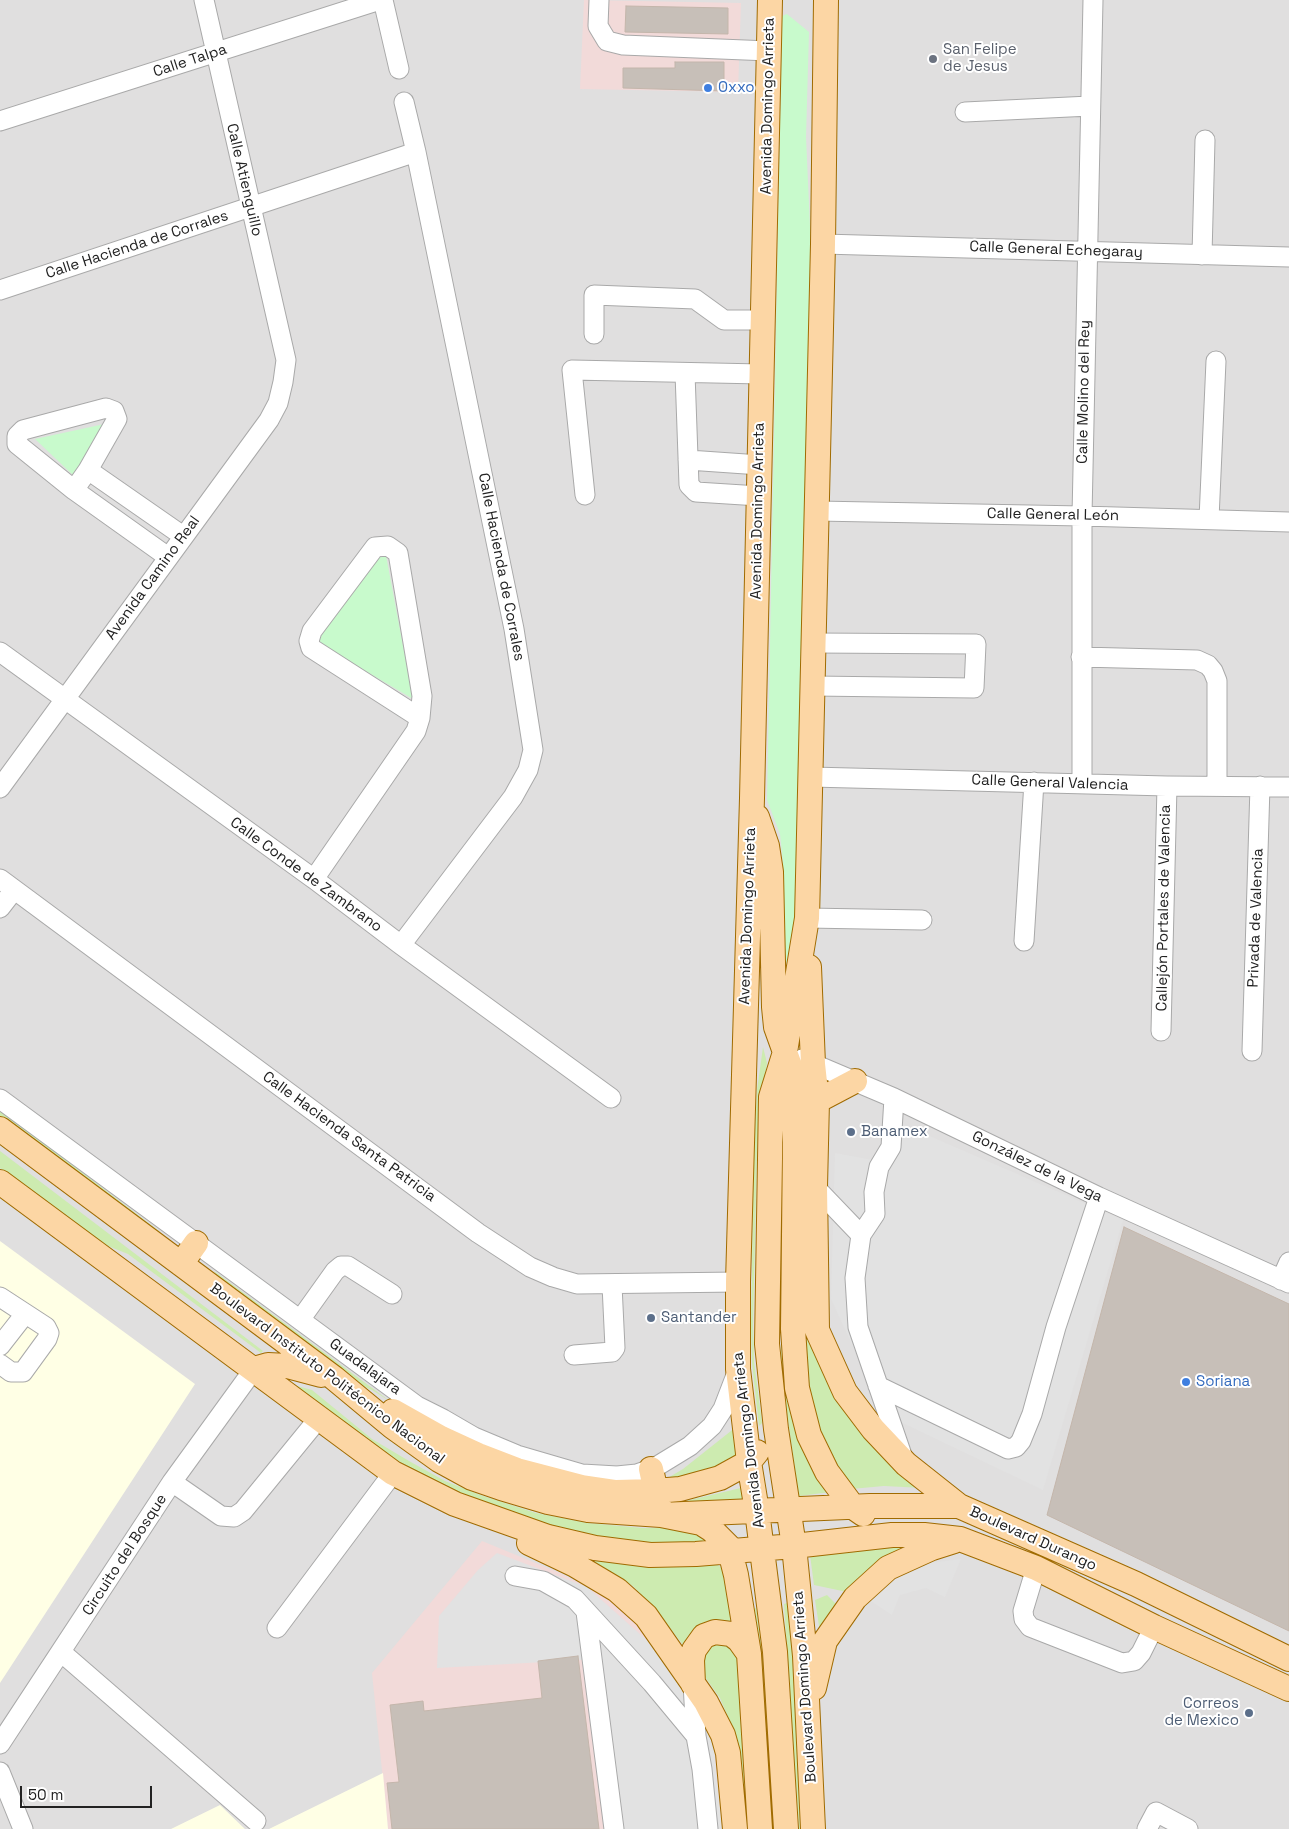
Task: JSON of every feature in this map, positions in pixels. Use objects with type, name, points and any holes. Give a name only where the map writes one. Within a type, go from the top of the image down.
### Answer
[{"type":"main road","name":"Avenida Domingo Arrieta","points":[[770,0],[752,798],[738,1282],[738,1369],[775,1652],[786,1829]]},
{"type":"main road","name":"Avenida Domingo Arrieta","points":[[794,1546],[776,1429],[767,1344],[771,1097],[785,1052],[807,918],[823,244],[826,0]]},
{"type":"main road","points":[[752,798],[767,846],[771,872],[776,1026],[790,1066],[792,1078],[795,1120],[793,1329],[797,1388],[809,1435],[827,1472],[853,1507],[892,1535]]},
{"type":"main road","points":[[807,918],[813,1064],[817,1101],[817,1330],[845,1392],[873,1429],[906,1464],[959,1506]]},
{"type":"main road","points":[[770,1150],[795,1120],[817,1101],[855,1081]]},
{"type":"main road","name":"Boulevard Instituto Politécnico Nacional","points":[[0,1129],[334,1378]]},
{"type":"main road","points":[[1,1186],[254,1368],[393,1472],[504,1532],[575,1565],[616,1590],[646,1616],[706,1702],[723,1734],[728,1753],[735,1829]]},
{"type":"main road","points":[[181,1264],[196,1244]]},
{"type":"main road","points":[[254,1368],[268,1365],[288,1366],[334,1378],[441,1438],[517,1470],[582,1487],[616,1492],[653,1480],[680,1489],[720,1478],[749,1462],[776,1429]]},
{"type":"main road","name":"Boulevard Instituto Politécnico Nacional","points":[[404,1417],[439,1460],[472,1478],[548,1502],[588,1510],[661,1515],[757,1511]]},
{"type":"main road","points":[[653,1480],[661,1515],[701,1523],[720,1536],[729,1547],[736,1576],[749,1654],[760,1829]]},
{"type":"main road","points":[[455,1504],[548,1537],[595,1548],[650,1554],[696,1554],[762,1549]]},
{"type":"main road","name":"Boulevard Durango","points":[[757,1511],[853,1507],[959,1506],[1136,1584],[1289,1659]]},
{"type":"main road","name":"Boulevard Durango","points":[[762,1549],[892,1535],[924,1535],[960,1539],[1036,1568],[1154,1626],[1288,1685]]},
{"type":"main road","points":[[808,1721],[825,1641],[855,1598],[888,1568],[932,1548],[960,1539]]},
{"type":"main road","name":"Boulevard Domingo Arrieta","points":[[794,1546],[805,1656],[814,1829]]},
{"type":"main road","points":[[693,1684],[692,1660],[694,1650],[704,1636],[715,1632],[731,1634],[739,1640],[749,1654]]},
{"type":"street","name":"Calle Atienguillo","points":[[204,0],[286,360]]},
{"type":"street","name":"Calle Talpa","points":[[0,122],[382,0]]},
{"type":"street","points":[[382,0],[399,69]]},
{"type":"street","points":[[598,0],[598,26],[607,41],[623,45],[769,51]]},
{"type":"street","name":"Calle Molino del Rey","points":[[1082,784],[1082,516],[1093,0]]},
{"type":"street","name":"Calle Hacienda de Corrales","points":[[401,945],[513,797],[528,770],[533,750],[514,630],[416,152],[404,102]]},
{"type":"street","points":[[965,112],[1090,106]]},
{"type":"street","points":[[1202,255],[1205,140]]},
{"type":"street","name":"Calle Hacienda de Corrales","points":[[0,290],[416,152]]},
{"type":"street","name":"Calle General Echegaray","points":[[823,244],[1289,257]]},
{"type":"street","points":[[594,334],[594,295],[695,299],[724,320],[762,320]]},
{"type":"street","name":"Avenida Camino Real","points":[[0,788],[268,420],[278,402],[286,360]]},
{"type":"street","points":[[1209,519],[1216,361]]},
{"type":"street","points":[[585,495],[572,370],[761,374]]},
{"type":"street","points":[[685,373],[689,486],[696,492],[759,496]]},
{"type":"street","points":[[74,490],[118,419],[114,411],[106,408],[23,430],[17,436],[17,444],[74,490],[168,557]]},
{"type":"street","points":[[688,460],[760,465]]},
{"type":"street","points":[[88,470],[183,536]]},
{"type":"street","name":"Calle General León","points":[[817,511],[1289,522]]},
{"type":"street","points":[[314,879],[413,737],[420,718],[422,696],[398,553],[388,546],[375,547],[312,631],[309,641],[311,648],[420,718]]},
{"type":"street","points":[[813,686],[974,688],[976,644],[814,643]]},
{"type":"street","name":"Calle Conde de Zambrano","points":[[0,652],[612,1098]]},
{"type":"street","points":[[1081,657],[1197,660],[1208,666],[1213,671],[1216,681],[1218,786]]},
{"type":"street","name":"Calle General Valencia","points":[[811,777],[1167,786],[1289,787]]},
{"type":"street","points":[[1024,941],[1034,782]]},
{"type":"street","name":"Callejón Portales de Valencia","points":[[1160,1030],[1167,786]]},
{"type":"street","name":"Privada de Valencia","points":[[1252,1051],[1260,786]]},
{"type":"street","points":[[0,908],[7,885]]},
{"type":"street","name":"Calle Hacienda Santa Patricia","points":[[7,885],[486,1238],[530,1267],[553,1277],[577,1284],[738,1282]]},
{"type":"street","points":[[807,918],[922,920]]},
{"type":"street","name":"González de la Vega","points":[[785,1052],[894,1098],[1099,1197],[1285,1282]]},
{"type":"street","points":[[894,1098],[891,1147],[879,1167],[874,1192],[875,1214],[861,1235],[855,1278],[858,1327],[906,1464]]},
{"type":"street","name":"Guadalajara","points":[[0,1099],[300,1320],[404,1417]]},
{"type":"street","points":[[816,1187],[861,1235]]},
{"type":"street","points":[[878,1386],[1008,1449],[1016,1447],[1021,1441],[1032,1414],[1056,1327],[1099,1197]]},
{"type":"street","points":[[1285,1282],[1289,1262]]},
{"type":"street","points":[[300,1320],[335,1271],[341,1266],[348,1266],[392,1294]]},
{"type":"street","points":[[574,1355],[612,1352],[615,1348],[612,1285]]},
{"type":"street","points":[[0,1297],[46,1327],[49,1333],[47,1339],[23,1372],[12,1372],[0,1364]]},
{"type":"street","points":[[0,1346],[25,1314]]},
{"type":"street","name":"Circuito del Bosque","points":[[0,1744],[172,1482],[254,1368]]},
{"type":"street","points":[[653,1480],[712,1426],[723,1409],[738,1369]]},
{"type":"street","points":[[172,1482],[221,1516],[234,1517],[244,1511],[319,1418]]},
{"type":"street","points":[[277,1628],[393,1472]]},
{"type":"street","points":[[575,1565],[614,1829]]},
{"type":"street","points":[[1036,1568],[1023,1611],[1024,1619],[1030,1627],[1122,1662],[1134,1661],[1141,1653],[1154,1626]]},
{"type":"street","points":[[515,1576],[543,1581],[581,1605],[652,1683],[696,1736]]},
{"type":"street","points":[[61,1652],[256,1821]]},
{"type":"street","points":[[693,1684],[696,1736],[702,1769],[708,1829]]},
{"type":"street","points":[[0,1772],[23,1829]]},
{"type":"street","points":[[1147,1829],[1156,1812],[1188,1829]]},
{"type":"shaded area","points":[[0,0],[1289,0],[1289,1829],[0,1829]]},
{"type":"shaded area","points":[[584,0],[741,3],[738,92],[580,89]]},
{"type":"shaded area","points":[[888,1118],[1123,1220],[1043,1490],[884,1414],[831,1299],[835,1153],[878,1161]]},
{"type":"shaded area","points":[[0,1241],[195,1384],[0,1683]]},
{"type":"shaded area","points":[[482,1541],[560,1573],[627,1608],[709,1724],[720,1760],[725,1829],[388,1829],[372,1673]]},
{"type":"shaded area","points":[[497,1553],[587,1587],[659,1651],[713,1739],[722,1829],[619,1829],[598,1659],[437,1668],[439,1616],[478,1570]]},
{"type":"shaded area","points":[[961,1559],[945,1597],[926,1588],[900,1595],[892,1615],[869,1600],[913,1565]]},
{"type":"shaded area","points":[[383,1773],[388,1829],[269,1829]]},
{"type":"shaded area","points":[[220,1805],[245,1829],[171,1829]]},
{"type":"green space","points":[[787,14],[809,32],[806,137],[812,271],[797,913],[781,988],[783,863],[780,834],[767,800],[782,16]]},
{"type":"green space","points":[[109,423],[75,477],[35,439]]},
{"type":"green space","points":[[385,550],[413,699],[313,640]]},
{"type":"green space","points":[[763,1047],[767,1063],[757,1148],[753,1325],[754,1362],[762,1423],[759,1426],[752,1363],[751,1325],[754,1148],[757,1090]]},
{"type":"green space","points":[[0,1110],[159,1231],[174,1249],[0,1117]]},
{"type":"green space","points":[[809,1118],[818,1344],[923,1488],[884,1486],[851,1489],[821,1435],[806,1386],[802,1339]]},
{"type":"green space","points":[[0,1151],[263,1351],[261,1353],[128,1254],[93,1240],[0,1168]]},
{"type":"green space","points":[[784,1156],[783,1346],[831,1492],[799,1496],[781,1372]]},
{"type":"green space","points":[[214,1271],[391,1402],[372,1390],[341,1377],[224,1286]]},
{"type":"green space","points":[[290,1384],[312,1390],[372,1439],[409,1461],[445,1481],[483,1496],[536,1513],[587,1523],[643,1528],[687,1528],[714,1544],[659,1545],[601,1539],[502,1514],[423,1477],[364,1438]]},
{"type":"green space","points":[[736,1427],[741,1459],[666,1489],[666,1479],[683,1469]]},
{"type":"green space","points":[[745,1487],[749,1505],[669,1505]]},
{"type":"green space","points":[[910,1545],[881,1560],[862,1575],[847,1592],[814,1585],[810,1555],[840,1550]]},
{"type":"green space","points":[[589,1560],[658,1565],[716,1564],[724,1569],[737,1625],[727,1622],[709,1621],[698,1627],[688,1636],[684,1646],[660,1615],[633,1586]]},
{"type":"green space","points":[[827,1595],[837,1605],[821,1639],[815,1600]]},
{"type":"green space","points":[[787,1603],[794,1660],[802,1829],[799,1829],[784,1604]]},
{"type":"green space","points":[[756,1608],[765,1671],[772,1829],[769,1829],[753,1609]]},
{"type":"green space","points":[[709,1640],[737,1645],[749,1829],[746,1829],[741,1762],[737,1738],[720,1698],[698,1667]]},
{"type":"building","points":[[626,6],[728,8],[728,34],[625,32]]},
{"type":"building","points":[[675,62],[724,62],[724,91],[623,88],[623,68],[675,68]]},
{"type":"building","name":"Soriana","points":[[1124,1227],[1289,1304],[1289,1631],[1047,1515]]},
{"type":"building","points":[[578,1656],[599,1829],[392,1829],[387,1783],[399,1782],[390,1705],[423,1701],[424,1711],[542,1698],[538,1661]]},
{"type":"place","name":"San Felipe de Jesus","points":[[933,59]]},
{"type":"place","name":"Oxxo","points":[[708,88]]},
{"type":"place","name":"Banamex","points":[[851,1132]]},
{"type":"place","name":"Santander","points":[[651,1318]]},
{"type":"place","name":"Soriana","points":[[1186,1382]]},
{"type":"place","name":"Correos de Mexico","points":[[1249,1713]]}]
